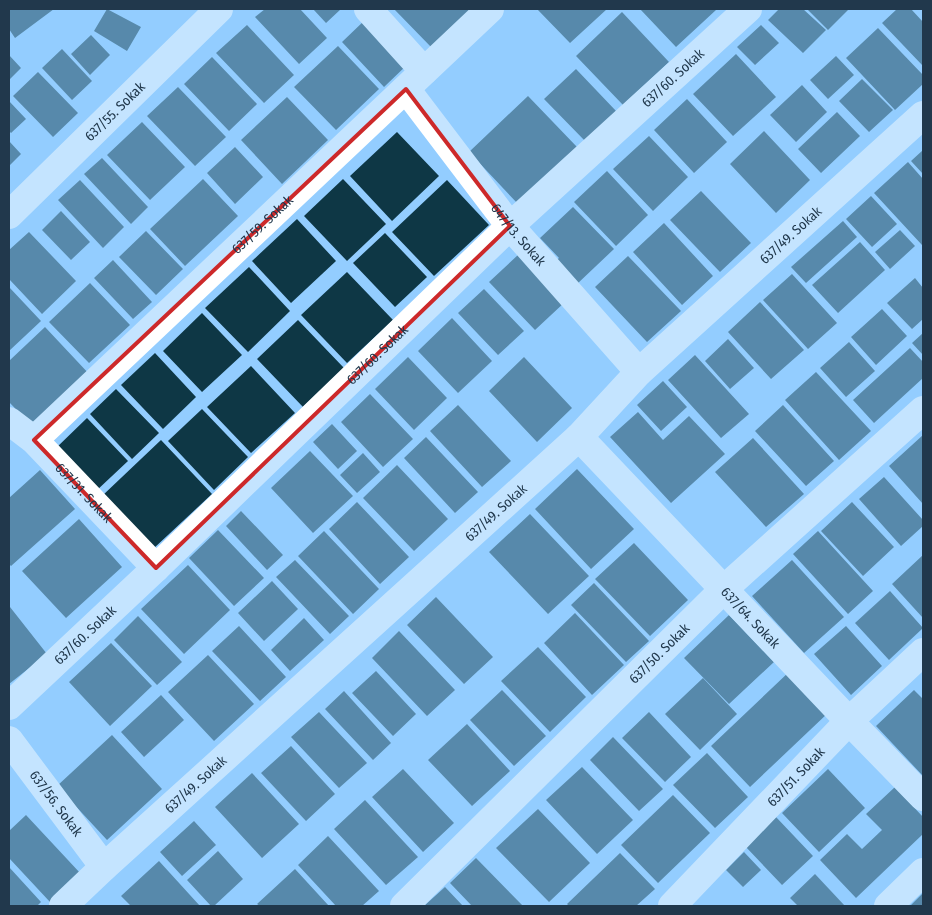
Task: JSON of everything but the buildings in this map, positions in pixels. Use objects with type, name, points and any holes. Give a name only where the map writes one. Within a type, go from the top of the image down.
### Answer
[{"type":"street","name":"637/55. Sokak","points":[[9,215],[219,9]]},
{"type":"street","name":"647/13. Sokak","points":[[368,9],[510,226],[639,372]]},
{"type":"street","name":"637/59. Sokak","points":[[34,440],[490,9]]},
{"type":"street","name":"637/60. Sokak","points":[[9,706],[156,568],[510,226],[748,9]]},
{"type":"street","name":"637/49. Sokak","points":[[63,906],[579,436],[639,372],[923,115]]},
{"type":"street","name":"637/50. Sokak","points":[[404,906],[724,589],[923,410]]},
{"type":"street","name":"637/31. Sokak","points":[[9,420],[34,440],[156,568]]},
{"type":"street","name":"637/64. Sokak","points":[[579,436],[923,797]]},
{"type":"street","name":"637/51. Sokak","points":[[672,906],[849,721],[923,652]]},
{"type":"street","name":"637/56. Sokak","points":[[9,740],[104,867]]},
{"type":"street","points":[[888,906],[923,872]]},
{"type":"highlighted area","points":[[406,89],[510,226],[156,568],[34,440]]}]
